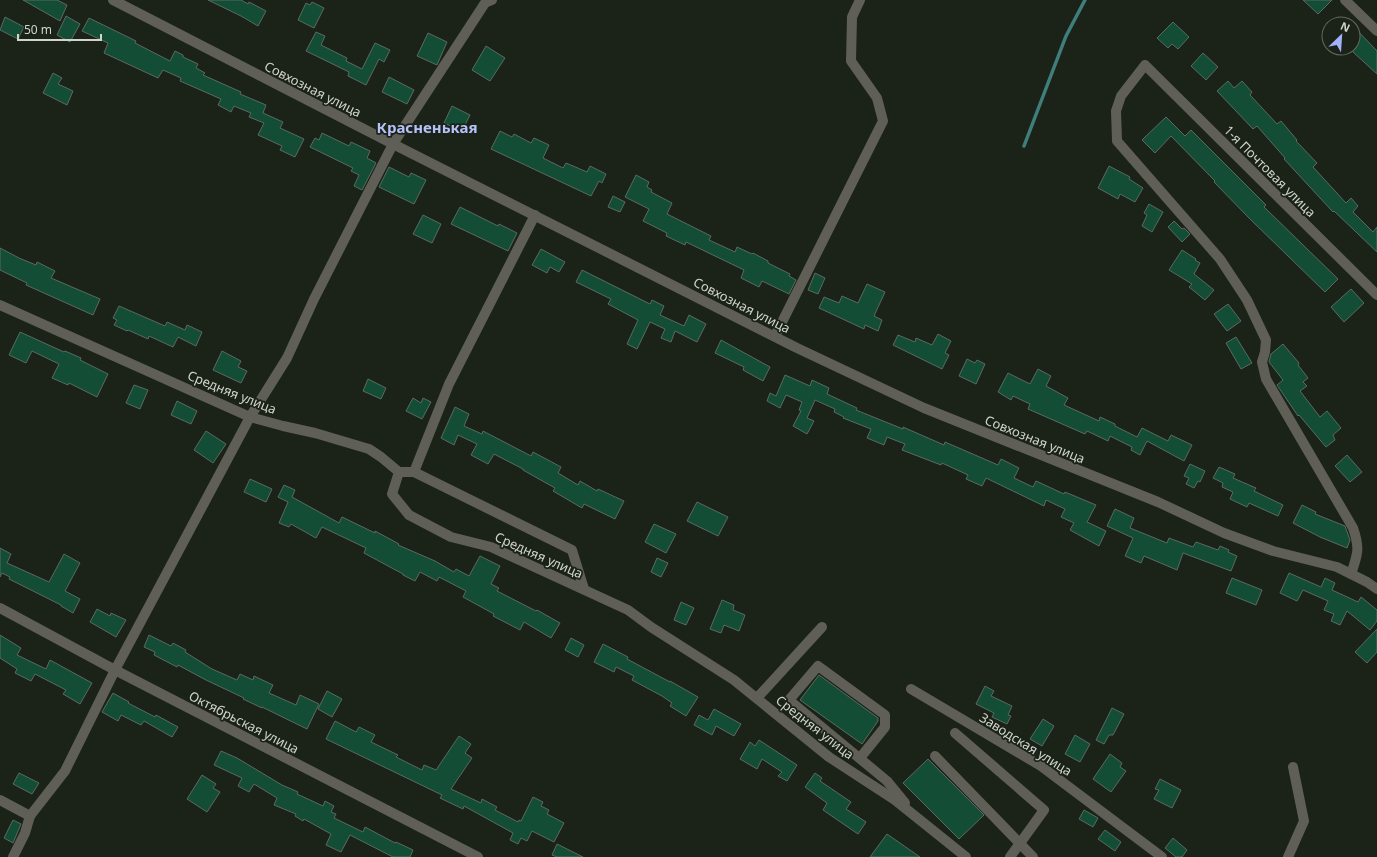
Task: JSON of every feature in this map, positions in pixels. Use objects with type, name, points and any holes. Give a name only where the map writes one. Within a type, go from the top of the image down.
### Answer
[{"type":"street","name":"Совхозная улица","points":[[113,0],[393,144],[775,336],[924,408],[1158,502],[1224,533],[1273,551],[1337,566],[1377,589]]},
{"type":"street","points":[[13,857],[25,833],[30,816],[65,771],[115,670],[250,416],[286,358],[314,299],[393,144],[485,3],[492,0]]},
{"type":"street","points":[[775,336],[882,121],[877,98],[851,61],[852,17],[860,0]]},
{"type":"street","points":[[1345,0],[1377,31]]},
{"type":"street","name":"1-я Почтовая улица","points":[[1351,574],[1357,555],[1358,541],[1353,528],[1266,379],[1262,362],[1266,340],[1247,300],[1216,254],[1118,141],[1116,111],[1121,96],[1145,65],[1377,295]]},
{"type":"street","points":[[414,472],[449,384],[535,215]]},
{"type":"street","name":"Средняя улица","points":[[0,305],[250,416],[283,426],[316,433],[369,449],[381,456],[398,472],[392,494],[409,515],[451,537],[491,547],[628,610],[651,627],[734,680],[829,757],[895,800],[966,857]]},
{"type":"street","points":[[398,472],[414,472],[572,550],[584,589]]},
{"type":"street","name":"Октябрьская улица","points":[[0,608],[115,670],[478,857]]},
{"type":"street","points":[[757,698],[822,627]]},
{"type":"street","points":[[860,758],[885,727],[885,715],[818,666],[789,700],[888,781],[915,816]]},
{"type":"street","name":"Заводская улица","points":[[911,689],[1041,766],[1162,857]]},
{"type":"street","points":[[955,733],[1044,810],[1010,857]]},
{"type":"street","points":[[935,756],[1033,857]]},
{"type":"street","points":[[1288,857],[1304,821],[1293,766]]},
{"type":"street","points":[[0,800],[30,816]]},
{"type":"building","points":[[23,0],[57,0],[67,5],[60,21]]},
{"type":"building","points":[[208,0],[241,0],[248,4],[249,2],[266,11],[258,26]]},
{"type":"building","points":[[1303,0],[1332,0],[1318,14]]},
{"type":"building","points":[[312,2],[324,8],[314,28],[298,20],[306,3],[310,5]]},
{"type":"building","points":[[66,16],[80,24],[70,42],[57,35]]},
{"type":"building","points":[[5,17],[24,27],[18,39],[0,30]]},
{"type":"building","points":[[89,18],[136,41],[135,43],[170,61],[175,51],[183,55],[183,57],[198,64],[196,68],[205,73],[203,75],[241,92],[240,94],[266,105],[263,113],[283,122],[280,128],[304,139],[295,157],[280,150],[282,146],[258,135],[264,123],[249,117],[251,113],[234,106],[231,112],[218,105],[221,99],[180,81],[181,78],[163,70],[158,78],[104,53],[108,43],[82,31]]},
{"type":"building","points":[[1173,22],[1189,37],[1178,49],[1172,44],[1168,48],[1157,38]]},
{"type":"building","points":[[316,32],[325,36],[321,45],[347,58],[346,61],[362,69],[375,43],[390,50],[384,62],[379,59],[366,85],[348,76],[349,72],[306,51]]},
{"type":"building","points":[[428,33],[447,42],[437,65],[417,56]]},
{"type":"building","points":[[1361,34],[1377,51],[1377,74],[1357,56],[1361,56]]},
{"type":"building","points":[[486,46],[505,58],[490,81],[472,70]]},
{"type":"building","points":[[1203,53],[1218,67],[1206,80],[1191,66]]},
{"type":"building","points":[[53,73],[62,78],[58,84],[73,91],[67,105],[43,93]]},
{"type":"building","points":[[389,77],[414,90],[407,104],[382,92]]},
{"type":"building","points":[[1228,81],[1234,88],[1242,81],[1252,92],[1250,95],[1277,124],[1281,121],[1297,140],[1296,141],[1317,163],[1313,167],[1346,203],[1351,198],[1358,206],[1353,212],[1373,232],[1377,227],[1377,252],[1334,211],[1333,212],[1284,159],[1285,158],[1257,126],[1253,129],[1217,91]]},
{"type":"building","points":[[452,106],[470,115],[462,131],[444,123]]},
{"type":"building","points":[[1166,117],[1185,136],[1191,130],[1266,205],[1264,207],[1338,279],[1325,292],[1250,219],[1171,136],[1155,153],[1142,140]]},
{"type":"building","points":[[500,131],[512,137],[514,134],[531,143],[534,138],[549,145],[543,158],[563,168],[566,163],[587,172],[590,166],[606,174],[602,183],[599,181],[591,196],[491,149]]},
{"type":"building","points":[[322,133],[349,146],[351,142],[370,151],[367,158],[376,163],[362,190],[354,186],[359,175],[351,171],[353,168],[310,147],[315,138],[319,140]]},
{"type":"building","points":[[1109,166],[1130,177],[1129,179],[1143,188],[1135,202],[1120,194],[1118,199],[1098,188]]},
{"type":"building","points":[[389,167],[409,177],[411,173],[426,180],[414,204],[379,187]]},
{"type":"building","points":[[636,175],[649,182],[647,187],[652,190],[651,192],[672,203],[667,214],[711,236],[709,240],[735,252],[737,247],[752,254],[753,253],[768,261],[768,263],[790,274],[789,276],[796,280],[789,294],[762,281],[759,287],[741,278],[744,270],[686,242],[685,245],[666,236],[667,233],[643,221],[649,209],[625,197]]},
{"type":"building","points":[[613,196],[625,202],[620,212],[608,207]]},
{"type":"building","points":[[1149,204],[1163,212],[1152,232],[1142,226],[1147,215],[1144,213]]},
{"type":"building","points":[[460,207],[498,226],[499,224],[517,233],[508,251],[451,224]]},
{"type":"building","points":[[423,215],[441,224],[432,243],[413,234]]},
{"type":"building","points":[[1174,221],[1190,234],[1182,242],[1168,227]]},
{"type":"building","points":[[0,248],[19,258],[36,265],[37,262],[55,271],[51,278],[100,299],[93,315],[26,285],[27,283],[0,270]]},
{"type":"building","points":[[541,249],[565,262],[559,272],[550,267],[547,273],[532,265]]},
{"type":"building","points":[[1182,250],[1200,263],[1194,274],[1214,290],[1205,300],[1189,287],[1192,284],[1169,270]]},
{"type":"building","points":[[582,270],[650,304],[652,300],[664,306],[660,315],[684,326],[689,315],[706,324],[697,342],[675,331],[671,342],[661,338],[665,329],[650,322],[637,349],[627,344],[638,320],[608,304],[611,299],[576,282]]},
{"type":"building","points":[[815,273],[825,278],[818,294],[808,290]]},
{"type":"building","points":[[867,284],[885,292],[874,316],[882,320],[878,331],[865,325],[864,329],[819,308],[824,297],[839,303],[842,296],[858,303]]},
{"type":"building","points":[[1351,289],[1364,303],[1344,322],[1331,307]]},
{"type":"building","points":[[1228,304],[1241,321],[1227,331],[1214,314]]},
{"type":"building","points":[[119,306],[165,326],[167,322],[185,330],[187,325],[202,332],[196,346],[178,337],[173,347],[149,336],[148,339],[114,325],[117,320],[113,318]]},
{"type":"building","points":[[20,332],[81,358],[80,360],[108,374],[97,397],[69,383],[68,385],[52,378],[59,364],[32,351],[26,363],[9,355]]},
{"type":"building","points":[[938,334],[951,341],[945,353],[949,355],[942,369],[893,345],[898,335],[915,342],[916,338],[932,345]]},
{"type":"building","points":[[1236,337],[1252,363],[1241,369],[1226,343]]},
{"type":"building","points":[[721,340],[770,367],[763,381],[743,370],[744,367],[715,353]]},
{"type":"building","points":[[1283,344],[1299,363],[1298,365],[1308,378],[1303,382],[1307,386],[1300,391],[1320,417],[1327,411],[1341,428],[1333,435],[1335,440],[1326,447],[1299,415],[1298,416],[1277,385],[1283,380],[1269,362],[1271,354]]},
{"type":"building","points":[[222,351],[241,361],[238,367],[247,371],[241,383],[213,370]]},
{"type":"building","points":[[967,359],[975,363],[977,360],[985,364],[976,384],[959,376]]},
{"type":"building","points":[[1038,369],[1051,376],[1046,386],[1068,398],[1064,405],[1099,421],[1100,417],[1137,437],[1142,428],[1168,441],[1171,435],[1192,445],[1184,461],[1147,441],[1140,455],[1131,450],[1132,447],[1110,436],[1108,441],[1087,431],[1085,434],[1028,409],[1030,404],[1013,396],[1011,400],[998,392],[1008,373],[1030,384]]},
{"type":"building","points":[[785,375],[810,386],[812,380],[829,388],[827,394],[857,408],[856,410],[903,429],[903,427],[944,445],[945,442],[998,465],[1001,459],[1019,468],[1014,478],[1033,487],[1036,481],[1064,494],[1065,492],[1096,505],[1087,522],[1106,531],[1099,546],[1070,530],[1074,523],[1061,517],[1065,509],[1046,500],[1044,506],[986,478],[982,486],[966,479],[968,475],[942,463],[941,465],[902,450],[905,444],[887,437],[884,445],[867,438],[871,429],[843,418],[844,417],[834,412],[835,409],[815,400],[807,418],[814,421],[807,434],[793,426],[801,411],[799,410],[802,402],[786,395],[780,408],[767,401],[770,393],[776,396]]},
{"type":"building","points":[[368,379],[386,388],[381,399],[363,391]]},
{"type":"building","points":[[134,385],[148,390],[140,409],[126,403]]},
{"type":"building","points":[[413,398],[421,403],[423,398],[431,402],[422,419],[406,411]]},
{"type":"building","points":[[177,401],[197,411],[191,424],[171,415]]},
{"type":"building","points":[[455,407],[469,414],[464,426],[482,434],[483,431],[531,456],[533,452],[561,467],[558,473],[578,485],[580,481],[597,491],[598,489],[624,501],[615,519],[584,504],[582,508],[553,491],[555,488],[494,454],[488,464],[471,455],[477,444],[458,435],[454,445],[441,438]]},
{"type":"building","points":[[206,431],[226,444],[213,463],[194,450]]},
{"type":"building","points":[[1347,455],[1362,472],[1350,482],[1335,466]]},
{"type":"building","points":[[1190,464],[1205,471],[1200,482],[1198,481],[1194,488],[1186,484],[1189,478],[1184,476]]},
{"type":"building","points":[[1219,467],[1235,474],[1233,478],[1256,488],[1254,491],[1283,505],[1278,516],[1249,503],[1247,507],[1230,499],[1233,492],[1222,487],[1223,483],[1213,478]]},
{"type":"building","points":[[250,479],[272,489],[266,502],[244,492]]},
{"type":"building","points":[[284,485],[295,490],[292,497],[339,523],[342,517],[375,533],[375,531],[399,544],[398,545],[435,561],[454,572],[456,569],[469,576],[480,556],[500,566],[491,584],[499,588],[497,591],[560,623],[551,638],[524,622],[520,630],[493,616],[494,614],[463,597],[466,591],[439,577],[437,581],[420,572],[415,581],[364,553],[366,548],[322,527],[316,538],[291,524],[289,527],[279,523],[288,502],[278,497]]},
{"type":"building","points":[[697,502],[728,517],[718,536],[687,521]]},
{"type":"building","points":[[1302,505],[1316,512],[1315,514],[1345,526],[1350,540],[1347,548],[1320,537],[1293,523]]},
{"type":"building","points":[[1115,509],[1134,518],[1130,528],[1167,543],[1169,538],[1193,547],[1196,542],[1218,550],[1220,546],[1229,550],[1228,552],[1237,556],[1231,571],[1183,553],[1177,570],[1144,556],[1141,563],[1125,556],[1133,538],[1107,526]]},
{"type":"building","points":[[654,524],[676,534],[666,553],[645,542]]},
{"type":"building","points":[[0,548],[11,554],[7,563],[49,582],[64,554],[80,563],[65,591],[80,599],[73,613],[61,605],[9,579],[10,577],[2,573],[0,577]]},
{"type":"building","points":[[657,558],[668,563],[661,577],[651,572]]},
{"type":"building","points":[[1289,573],[1321,587],[1325,578],[1335,583],[1332,590],[1358,602],[1361,597],[1377,610],[1377,621],[1370,630],[1347,611],[1340,625],[1331,621],[1334,614],[1324,610],[1328,601],[1303,590],[1297,601],[1280,593]]},
{"type":"building","points":[[1232,578],[1262,590],[1256,605],[1226,593]]},
{"type":"building","points":[[722,600],[734,605],[733,610],[745,615],[739,631],[724,625],[721,633],[710,629]]},
{"type":"building","points":[[681,602],[694,608],[686,625],[674,620]]},
{"type":"building","points":[[97,609],[110,616],[111,613],[126,620],[116,637],[90,622]]},
{"type":"building","points":[[1377,629],[1377,652],[1367,663],[1355,652]]},
{"type":"building","points":[[0,635],[21,648],[17,655],[46,669],[50,660],[92,683],[80,704],[63,694],[66,690],[35,674],[31,681],[15,673],[17,669],[0,658]]},
{"type":"building","points":[[149,635],[171,646],[173,643],[186,650],[185,652],[212,669],[237,680],[240,674],[253,680],[254,676],[273,685],[269,693],[296,705],[300,695],[319,704],[307,729],[243,699],[244,698],[178,665],[177,667],[154,655],[155,652],[144,647]]},
{"type":"building","points":[[571,638],[584,645],[578,657],[565,650]]},
{"type":"building","points":[[603,644],[628,657],[627,659],[698,697],[686,716],[670,706],[672,703],[662,696],[632,680],[634,676],[616,667],[614,672],[594,662]]},
{"type":"building","points":[[819,675],[878,718],[878,721],[862,744],[800,700]]},
{"type":"building","points":[[985,686],[994,691],[991,696],[1012,706],[1008,715],[1011,716],[1007,724],[992,717],[994,713],[976,704]]},
{"type":"building","points":[[327,691],[342,699],[332,717],[318,709]]},
{"type":"building","points":[[113,693],[129,702],[128,703],[155,717],[156,715],[178,727],[172,737],[144,721],[141,725],[121,715],[118,721],[102,712]]},
{"type":"building","points":[[1112,708],[1124,714],[1113,735],[1109,735],[1104,744],[1096,740]]},
{"type":"building","points":[[714,709],[741,724],[734,736],[716,726],[712,735],[694,725],[699,715],[708,720]]},
{"type":"building","points":[[1043,719],[1054,726],[1042,746],[1030,739]]},
{"type":"building","points":[[335,721],[356,732],[359,727],[375,735],[371,742],[398,755],[396,757],[422,770],[424,765],[436,770],[459,736],[471,744],[465,753],[472,758],[451,789],[481,803],[482,799],[497,807],[495,810],[518,822],[519,820],[521,821],[533,797],[543,802],[541,806],[549,810],[547,814],[564,823],[554,842],[532,831],[527,841],[521,838],[518,844],[510,840],[513,833],[464,806],[463,809],[440,798],[442,795],[326,739]]},
{"type":"building","points":[[1075,735],[1090,744],[1080,762],[1065,754]]},
{"type":"building","points":[[759,740],[797,765],[787,781],[778,776],[782,772],[762,759],[757,769],[740,759],[750,742],[755,746]]},
{"type":"building","points":[[221,751],[237,758],[282,785],[298,792],[297,794],[323,806],[325,801],[334,806],[331,812],[336,814],[334,818],[363,832],[365,827],[395,843],[396,842],[413,850],[410,857],[393,857],[350,835],[341,852],[326,845],[331,834],[304,819],[303,821],[295,816],[296,814],[274,805],[277,798],[254,784],[249,792],[238,786],[242,778],[214,765]]},
{"type":"building","points":[[1110,754],[1122,763],[1120,767],[1126,771],[1111,792],[1093,779]]},
{"type":"building","points":[[928,759],[984,815],[959,839],[903,783]]},
{"type":"building","points":[[19,773],[39,783],[32,794],[13,784]]},
{"type":"building","points":[[815,773],[822,778],[820,781],[851,802],[846,809],[866,822],[858,834],[823,810],[827,803],[805,787]]},
{"type":"building","points":[[202,775],[216,784],[213,788],[220,792],[207,812],[187,799]]},
{"type":"building","points":[[1160,779],[1181,790],[1172,808],[1154,799],[1159,790],[1155,789]]},
{"type":"building","points":[[1084,810],[1098,818],[1093,827],[1079,819]]},
{"type":"building","points":[[13,820],[21,824],[13,843],[4,838]]},
{"type":"building","points":[[1105,830],[1121,842],[1115,851],[1098,839]]},
{"type":"building","points":[[887,834],[920,857],[870,857]]},
{"type":"building","points":[[1173,838],[1187,850],[1182,857],[1176,857],[1165,848]]},
{"type":"building","points":[[557,844],[583,857],[557,857],[552,855]]},
{"type":"waterway","points":[[1024,146],[1066,36],[1085,0]]},
{"type":"district","name":"Красненькая","points":[[427,128]]}]
